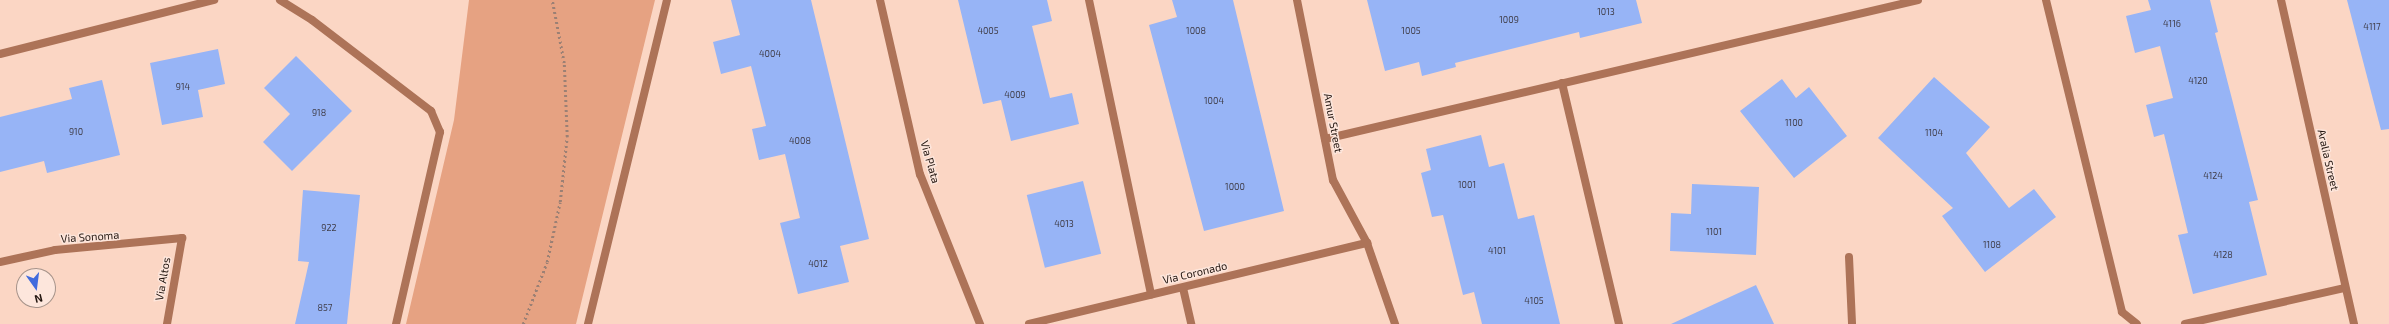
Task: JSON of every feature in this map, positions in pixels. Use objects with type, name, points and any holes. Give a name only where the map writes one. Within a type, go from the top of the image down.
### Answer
[{"type":"street","points":[[0,54],[214,0]]},
{"type":"street","points":[[280,0],[312,20],[431,111],[440,132],[396,324]]},
{"type":"street","points":[[588,324],[667,0]]},
{"type":"street","name":"Via Plata","points":[[880,0],[920,174],[980,324]]},
{"type":"street","points":[[1089,0],[1151,295]]},
{"type":"street","name":"Amur Street","points":[[1297,0],[1333,180],[1367,243],[1395,324]]},
{"type":"street","points":[[1325,139],[1918,0]]},
{"type":"street","points":[[2046,0],[2122,312],[2137,324]]},
{"type":"street","name":"Aralia Street","points":[[2281,0],[2354,324]]},
{"type":"street","points":[[1562,83],[1619,324]]},
{"type":"street","name":"Via Sonoma","points":[[0,262],[55,250],[182,238]]},
{"type":"street","name":"Via Altos","points":[[166,324],[182,238]]},
{"type":"street","name":"Via Coronado","points":[[1029,324],[1367,243]]},
{"type":"street","points":[[1849,258],[1852,324]]},
{"type":"street","points":[[1183,288],[1191,324]]},
{"type":"street","points":[[2185,324],[2346,288]]},
{"type":"path","points":[[523,324],[547,262],[560,202],[567,137],[564,63],[552,0]]},
{"type":"shaded area","points":[[469,0],[655,0],[576,324],[406,324],[454,120]]},
{"type":"building","points":[[731,0],[811,0],[869,239],[840,246],[849,282],[798,294],[780,223],[800,218],[785,154],[759,160],[752,129],[766,126],[751,66],[721,74],[713,42],[740,35]]},
{"type":"building","points":[[958,0],[1047,0],[1052,21],[1032,26],[1050,98],[1072,93],[1079,124],[1011,141],[1001,100],[983,104]]},
{"type":"building","points":[[1172,0],[1233,0],[1284,211],[1204,231],[1149,25],[1177,17]]},
{"type":"building","points":[[1367,0],[1636,0],[1642,23],[1580,38],[1579,32],[1455,63],[1456,67],[1422,76],[1419,62],[1385,71]]},
{"type":"building","points":[[2148,0],[2210,0],[2218,32],[2215,33],[2258,200],[2249,202],[2267,275],[2193,294],[2178,235],[2188,233],[2164,134],[2154,137],[2146,105],[2173,98],[2160,46],[2135,53],[2126,16],[2151,10]]},
{"type":"building","points":[[2347,0],[2389,0],[2389,129],[2381,130]]},
{"type":"building","points":[[218,49],[225,84],[198,90],[203,117],[162,125],[150,63]]},
{"type":"building","points":[[296,56],[352,111],[292,171],[263,142],[290,114],[264,88]]},
{"type":"building","points":[[1934,77],[1990,127],[1966,153],[2009,208],[2034,189],[2056,217],[1985,272],[1942,216],[1953,208],[1878,138]]},
{"type":"building","points":[[1782,79],[1796,98],[1809,87],[1847,136],[1794,178],[1740,111]]},
{"type":"building","points":[[102,80],[120,155],[47,173],[44,161],[0,172],[0,117],[72,99],[69,88]]},
{"type":"building","points":[[1481,135],[1489,167],[1504,163],[1518,219],[1534,215],[1560,324],[1482,324],[1474,292],[1463,295],[1443,215],[1432,217],[1421,173],[1431,170],[1426,149]]},
{"type":"building","points":[[1083,181],[1101,254],[1045,268],[1027,195]]},
{"type":"building","points":[[1692,184],[1759,187],[1756,255],[1670,251],[1671,213],[1691,214]]},
{"type":"building","points":[[303,190],[360,195],[347,324],[295,324],[309,262],[298,261]]},
{"type":"building","points":[[1756,285],[1774,324],[1671,324]]}]
